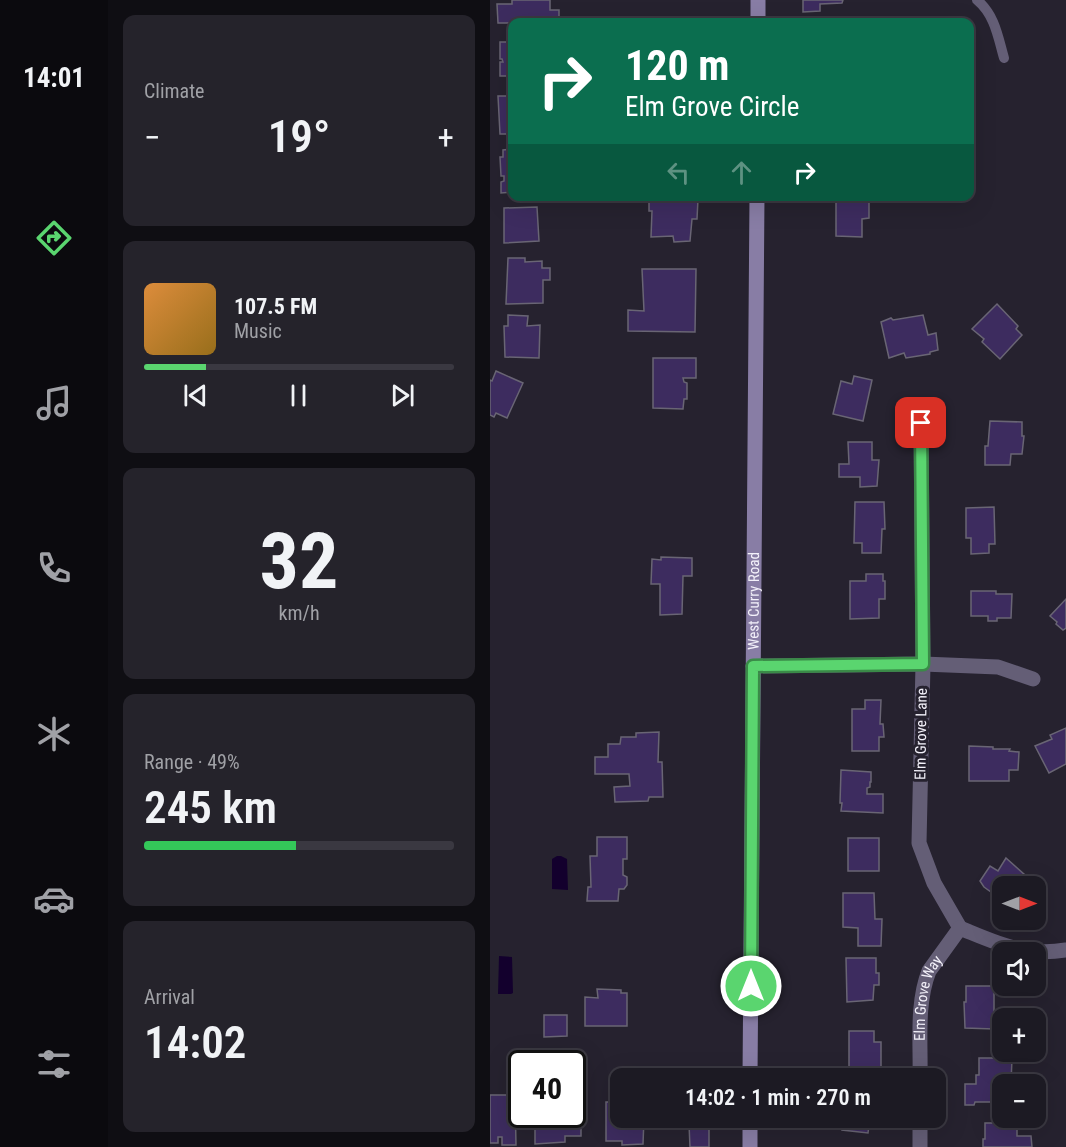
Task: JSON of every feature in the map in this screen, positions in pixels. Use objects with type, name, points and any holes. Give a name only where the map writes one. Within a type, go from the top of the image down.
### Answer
[{"type":"street","points":[[758,0],[758,18]]},
{"type":"street","name":"West Curry Road","points":[[750,1068],[757,201]]},
{"type":"street","name":"Elm Grove Lane","points":[[921,423],[923,664],[919,843],[934,883],[960,928]]},
{"type":"street","points":[[753,666],[923,664],[998,668],[1033,679]]},
{"type":"street","points":[[960,928],[1008,948],[1048,953],[1066,950]]},
{"type":"street","name":"Elm Grove Way","points":[[920,1068],[921,1001],[926,978],[960,928]]},
{"type":"street","points":[[750,1128],[750,1147]]},
{"type":"street","points":[[920,1128],[920,1147]]},
{"type":"lane","points":[[977,0],[984,6],[995,24],[1004,58]]},
{"type":"shaded area","points":[[557,856],[567,859],[568,890],[552,889],[552,859]]},
{"type":"shaded area","points":[[499,956],[512,957],[513,993],[511,994],[498,994]]},
{"type":"building","points":[[512,0],[550,0],[550,10],[559,10],[559,18],[508,18],[508,23],[498,23],[497,4],[512,4]]},
{"type":"building","points":[[803,0],[843,0],[842,3],[820,4],[820,11],[803,12]]},
{"type":"building","points":[[500,42],[508,42],[508,76],[500,76],[500,62],[503,62],[500,59]]},
{"type":"building","points":[[498,96],[508,96],[508,134],[500,134]]},
{"type":"building","points":[[508,149],[508,192],[501,193],[501,182],[504,181],[504,176],[501,176],[500,157],[503,157],[503,150]]},
{"type":"building","points":[[649,201],[698,201],[697,219],[692,219],[690,241],[674,242],[673,236],[651,237],[652,211],[649,211]]},
{"type":"building","points":[[836,201],[869,201],[869,218],[862,219],[862,237],[836,236]]},
{"type":"building","points":[[537,207],[539,241],[504,243],[504,208]]},
{"type":"building","points":[[508,258],[525,258],[525,262],[542,261],[542,268],[550,268],[550,280],[543,280],[543,303],[506,304]]},
{"type":"building","points":[[642,269],[696,269],[695,332],[628,331],[628,310],[644,311]]},
{"type":"building","points":[[997,304],[1018,326],[1016,329],[1022,335],[1000,359],[982,342],[984,339],[972,329]]},
{"type":"building","points":[[508,315],[528,316],[527,326],[540,325],[539,358],[505,357],[504,326],[508,326]]},
{"type":"building","points":[[923,315],[928,335],[936,333],[938,350],[930,354],[906,358],[904,353],[889,358],[881,322],[891,318],[893,320]]},
{"type":"building","points":[[653,358],[696,358],[696,378],[683,378],[687,383],[687,399],[684,399],[683,409],[653,408]]},
{"type":"building","points":[[496,371],[523,383],[507,418],[496,413],[494,417],[490,415],[490,380],[492,381]]},
{"type":"building","points":[[854,376],[872,380],[863,421],[833,414],[841,381],[852,384]]},
{"type":"building","points":[[990,421],[1022,422],[1022,436],[1024,436],[1022,454],[1011,454],[1010,465],[985,465],[985,446],[988,446]]},
{"type":"building","points":[[848,442],[872,442],[872,460],[879,460],[877,486],[860,487],[860,477],[839,477],[839,464],[849,464]]},
{"type":"building","points":[[855,502],[884,502],[885,529],[882,529],[881,553],[862,553],[862,543],[854,543]]},
{"type":"building","points":[[994,507],[995,544],[989,544],[989,553],[971,554],[971,538],[966,538],[966,508]]},
{"type":"building","points":[[661,557],[692,558],[692,576],[683,576],[682,614],[660,615],[660,584],[651,584],[652,559],[661,560]]},
{"type":"building","points":[[866,574],[883,574],[885,599],[879,599],[879,618],[850,619],[850,581],[866,581]]},
{"type":"building","points":[[971,591],[996,591],[996,594],[1012,594],[1011,618],[997,618],[997,621],[988,621],[988,616],[971,616]]},
{"type":"building","points":[[1066,599],[1066,628],[1063,630],[1050,616]]},
{"type":"building","points":[[865,700],[881,700],[880,724],[883,724],[884,737],[879,737],[879,751],[852,751],[852,709],[865,709]]},
{"type":"building","points":[[1066,728],[1066,764],[1049,773],[1035,746],[1052,739],[1050,735]]},
{"type":"building","points":[[659,732],[658,762],[662,762],[663,797],[649,797],[648,801],[615,802],[614,787],[630,786],[629,774],[595,774],[595,757],[608,757],[608,744],[620,744],[621,737],[636,737],[636,733]]},
{"type":"building","points":[[969,746],[1010,749],[1009,751],[1019,752],[1018,770],[1009,770],[1009,781],[969,781]]},
{"type":"building","points":[[841,770],[871,772],[867,794],[883,794],[883,813],[841,811]]},
{"type":"building","points":[[597,837],[627,837],[627,859],[623,859],[623,875],[627,877],[627,885],[624,889],[619,889],[618,901],[587,901],[588,887],[591,887],[590,856],[597,856]]},
{"type":"building","points":[[848,838],[879,838],[879,871],[848,871]]},
{"type":"building","points":[[1006,858],[1026,876],[992,876],[992,893],[980,881],[990,866],[998,871]]},
{"type":"building","points":[[843,893],[874,893],[875,919],[882,919],[881,946],[858,946],[858,928],[843,927]]},
{"type":"building","points":[[846,958],[876,958],[879,985],[874,985],[873,1000],[847,1002]]},
{"type":"building","points":[[966,986],[992,986],[994,1008],[992,1008],[992,1029],[965,1028],[964,1002],[966,1002]]},
{"type":"building","points":[[597,989],[621,990],[621,993],[627,993],[627,1026],[585,1026],[585,997],[598,998]]},
{"type":"building","points":[[544,1015],[567,1015],[567,1036],[544,1037]]},
{"type":"building","points":[[849,1031],[874,1031],[874,1042],[881,1042],[881,1067],[849,1067]]},
{"type":"building","points":[[979,1058],[992,1058],[992,1062],[1012,1062],[1011,1074],[992,1074],[992,1102],[975,1102],[974,1105],[965,1105],[965,1084],[976,1084],[976,1075],[979,1075]]},
{"type":"building","points":[[490,1095],[508,1095],[508,1128],[516,1128],[516,1145],[502,1145],[502,1137],[498,1137],[498,1143],[490,1143]]},
{"type":"building","points":[[606,1102],[610,1102],[610,1128],[644,1128],[643,1144],[622,1145],[622,1141],[606,1141]]},
{"type":"building","points":[[985,1123],[992,1123],[992,1128],[1017,1128],[1017,1136],[1031,1136],[1032,1147],[983,1147],[983,1139],[985,1139]]},
{"type":"building","points":[[535,1128],[581,1128],[581,1136],[565,1136],[565,1142],[535,1144]]},
{"type":"building","points":[[689,1128],[709,1128],[709,1147],[690,1147]]},
{"type":"building","points":[[842,1128],[869,1128],[868,1133],[842,1130]]},
{"type":"route","points":[[751,986],[753,666],[923,664],[921,423]]}]
